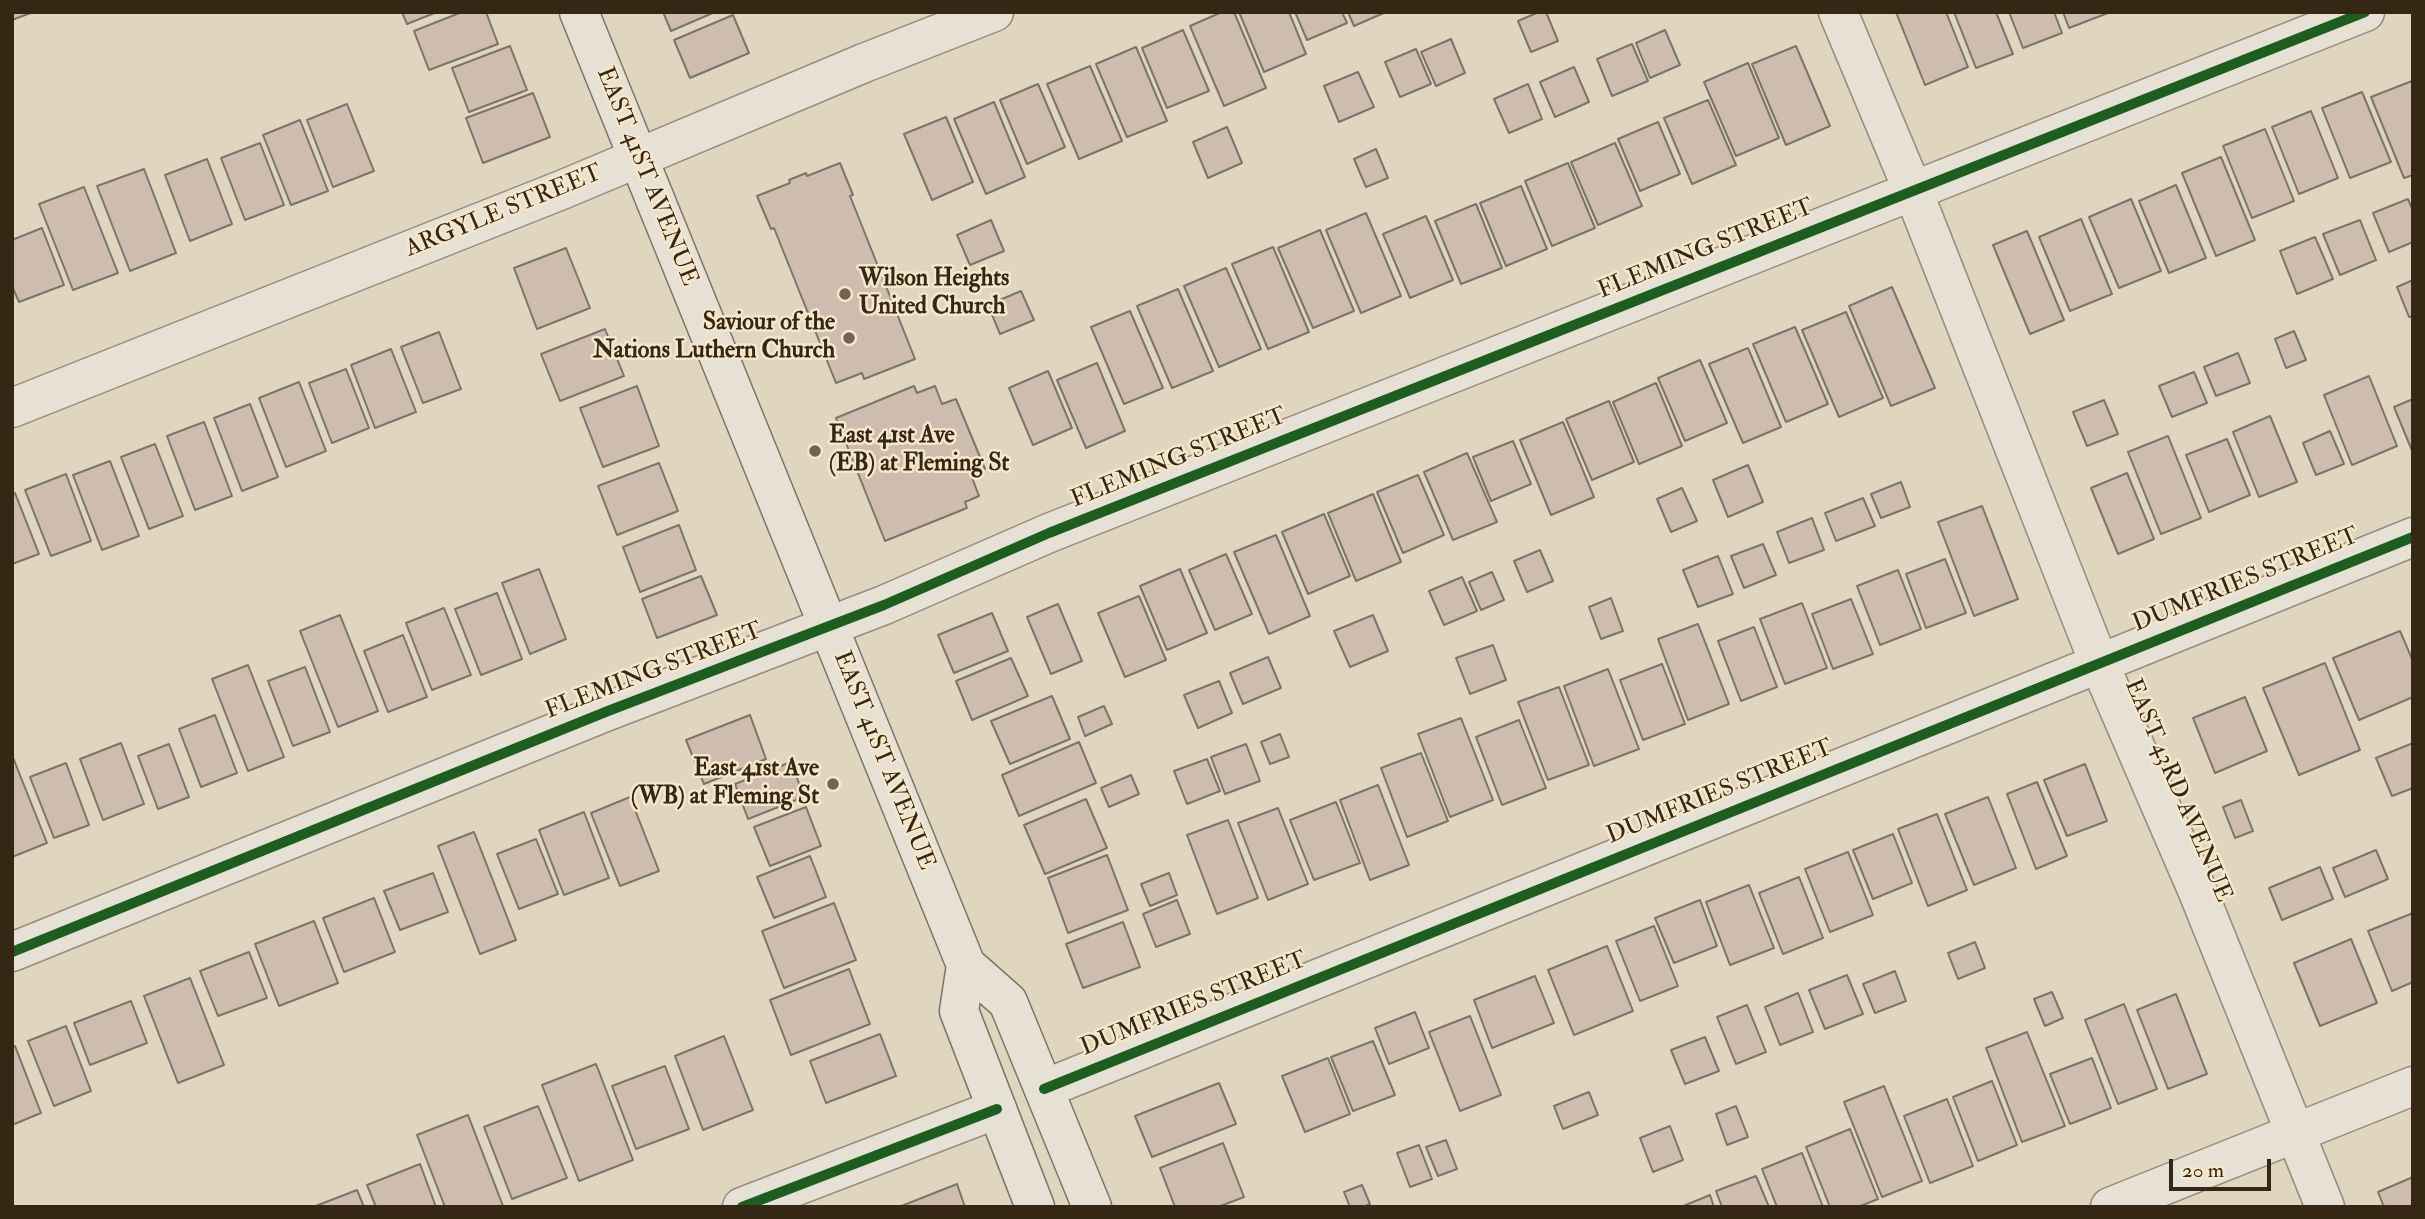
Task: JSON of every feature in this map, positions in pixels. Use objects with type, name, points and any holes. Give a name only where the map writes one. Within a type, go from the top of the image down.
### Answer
[{"type":"street","name":"EAST 41ST AVENUE","points":[[579,12],[966,965],[1008,1002],[1093,1207]]},
{"type":"street","name":"ARGYLE STREET","points":[[12,408],[638,158],[864,63],[994,12]]},
{"type":"street","name":"EAST 43RD AVENUE","points":[[1838,12],[1913,191],[2099,663],[2198,892],[2325,1207]]},
{"type":"street","name":"FLEMING STREET","points":[[12,952],[608,711],[829,627],[1049,533],[2365,12]]},
{"type":"street","name":"DUMFRIES STREET","points":[[1044,1089],[2413,537]]},
{"type":"street","points":[[966,965],[959,1011],[1035,1207]]},
{"type":"street","points":[[2110,1207],[2413,1086]]},
{"type":"street","points":[[742,1207],[997,1109]]},
{"type":"building","points":[[12,12],[33,12],[12,20]]},
{"type":"building","points":[[402,12],[437,12],[407,24]]},
{"type":"building","points":[[462,12],[486,12],[498,44],[429,70],[414,31]]},
{"type":"building","points":[[663,12],[715,12],[671,31]]},
{"type":"building","points":[[1222,12],[1234,12],[1266,88],[1224,106],[1190,26]]},
{"type":"building","points":[[1239,12],[1289,12],[1306,54],[1264,72]]},
{"type":"building","points":[[1295,12],[1342,12],[1347,23],[1307,40]]},
{"type":"building","points":[[1348,12],[1386,12],[1354,26]]},
{"type":"building","points":[[1539,12],[1546,12],[1558,41],[1531,52],[1518,21]]},
{"type":"building","points":[[1896,12],[1946,12],[1968,67],[1925,85]]},
{"type":"building","points":[[1954,12],[1996,12],[2013,54],[1976,68]]},
{"type":"building","points":[[2009,12],[2054,12],[2062,33],[2023,48]]},
{"type":"building","points":[[2063,12],[2107,12],[2108,13],[2069,28]]},
{"type":"building","points":[[733,15],[749,53],[690,78],[674,40]]},
{"type":"building","points":[[1183,30],[1209,91],[1167,108],[1142,48]]},
{"type":"building","points":[[1665,30],[1680,65],[1650,78],[1636,43]]},
{"type":"building","points":[[1451,39],[1465,73],[1436,86],[1421,52]]},
{"type":"building","points":[[1632,44],[1648,81],[1612,96],[1597,59]]},
{"type":"building","points":[[510,46],[527,90],[469,112],[452,68]]},
{"type":"building","points":[[1796,46],[1830,126],[1786,145],[1752,64]]},
{"type":"building","points":[[1136,47],[1167,121],[1127,137],[1096,64]]},
{"type":"building","points":[[1416,49],[1431,84],[1400,97],[1385,62]]},
{"type":"building","points":[[1748,63],[1779,138],[1736,156],[1704,82]]},
{"type":"building","points":[[1090,66],[1122,141],[1079,159],[1047,84]]},
{"type":"building","points":[[1574,67],[1589,102],[1555,117],[1540,82]]},
{"type":"building","points":[[1358,72],[1374,107],[1339,122],[1324,86]]},
{"type":"building","points":[[2412,81],[2413,175],[2404,178],[2371,97]]},
{"type":"building","points":[[1038,84],[1065,147],[1027,164],[1000,100]]},
{"type":"building","points":[[1528,84],[1542,119],[1509,133],[1494,99]]},
{"type":"building","points":[[2362,92],[2391,162],[2350,178],[2322,108]]},
{"type":"building","points":[[533,93],[550,137],[483,163],[466,118]]},
{"type":"building","points":[[1708,100],[1736,165],[1692,184],[1664,118]]},
{"type":"building","points":[[994,102],[1025,177],[986,194],[954,119]]},
{"type":"building","points":[[347,104],[374,171],[333,187],[307,120]]},
{"type":"building","points":[[2311,111],[2338,178],[2299,194],[2272,127]]},
{"type":"building","points":[[946,117],[973,182],[932,200],[904,134]]},
{"type":"building","points":[[300,120],[328,191],[291,205],[263,135]]},
{"type":"building","points":[[1658,122],[1680,174],[1640,191],[1618,139]]},
{"type":"building","points":[[1227,127],[1242,163],[1208,178],[1193,142]]},
{"type":"building","points":[[2265,129],[2294,201],[2252,218],[2223,146]]},
{"type":"building","points":[[260,143],[284,205],[245,220],[221,158]]},
{"type":"building","points":[[1615,143],[1642,206],[1598,225],[1571,162]]},
{"type":"building","points":[[1376,149],[1388,178],[1366,187],[1354,159]]},
{"type":"building","points":[[2221,157],[2255,240],[2216,256],[2182,173]]},
{"type":"building","points":[[207,159],[232,224],[190,241],[165,175]]},
{"type":"building","name":"Wilson Heights United Church","points":[[840,163],[853,195],[850,196],[915,359],[864,379],[862,373],[836,383],[774,228],[771,229],[757,196],[790,183],[789,180],[806,173],[807,176]]},
{"type":"building","points":[[1568,163],[1595,228],[1552,246],[1525,181]]},
{"type":"building","points":[[144,169],[176,253],[130,271],[97,186]]},
{"type":"building","points":[[2176,185],[2206,258],[2169,273],[2139,201]]},
{"type":"building","points":[[1521,186],[1547,249],[1506,266],[1480,203]]},
{"type":"building","points":[[84,187],[118,273],[73,290],[39,204]]},
{"type":"building","points":[[2131,199],[2161,271],[2119,288],[2089,217]]},
{"type":"building","points":[[2408,199],[2413,211],[2413,242],[2389,252],[2373,213]]},
{"type":"building","points":[[1476,204],[1502,268],[1461,284],[1435,221]]},
{"type":"building","points":[[1366,213],[1401,296],[1361,313],[1326,230]]},
{"type":"building","points":[[1426,216],[1453,280],[1410,298],[1383,234]]},
{"type":"building","points":[[2081,219],[2112,294],[2070,311],[2039,237]]},
{"type":"building","points":[[991,220],[1004,251],[970,265],[957,235]]},
{"type":"building","points":[[2360,220],[2376,260],[2340,275],[2323,234]]},
{"type":"building","points":[[42,228],[64,285],[19,302],[12,286],[12,240]]},
{"type":"building","points":[[1320,230],[1354,311],[1313,328],[1278,248]]},
{"type":"building","points":[[2027,231],[2064,320],[2030,334],[1993,245]]},
{"type":"building","points":[[2315,237],[2333,279],[2297,294],[2280,251]]},
{"type":"building","points":[[1273,247],[1309,332],[1268,349],[1232,264]]},
{"type":"building","points":[[566,248],[590,308],[537,329],[514,268]]},
{"type":"building","points":[[1226,268],[1261,349],[1219,367],[1184,286]]},
{"type":"building","points":[[2413,280],[2413,316],[2409,317],[2397,287]]},
{"type":"building","points":[[1892,287],[1935,388],[1891,406],[1849,306]]},
{"type":"building","points":[[1178,289],[1213,371],[1172,388],[1137,306]]},
{"type":"building","points":[[1021,291],[1034,320],[1000,334],[988,305]]},
{"type":"building","points":[[1130,311],[1163,388],[1124,404],[1091,327]]},
{"type":"building","points":[[1846,312],[1883,398],[1839,417],[1802,330]]},
{"type":"building","points":[[1795,327],[1828,404],[1786,422],[1753,344]]},
{"type":"building","points":[[605,329],[624,376],[560,401],[541,354]]},
{"type":"building","points":[[2294,331],[2306,360],[2286,368],[2275,339]]},
{"type":"building","points":[[439,332],[461,389],[423,403],[401,347]]},
{"type":"building","points":[[1748,348],[1781,427],[1743,443],[1709,364]]},
{"type":"building","points":[[391,349],[416,412],[375,428],[351,365]]},
{"type":"building","points":[[2238,353],[2250,383],[2216,396],[2204,367]]},
{"type":"building","points":[[1700,360],[1727,423],[1685,441],[1658,378]]},
{"type":"building","points":[[1097,363],[1125,431],[1086,448],[1057,380]]},
{"type":"building","points":[[346,369],[369,428],[332,443],[309,383]]},
{"type":"building","points":[[1048,371],[1072,428],[1033,445],[1009,388]]},
{"type":"building","points":[[2194,372],[2207,403],[2172,417],[2159,386]]},
{"type":"building","points":[[2369,376],[2397,446],[2352,465],[2324,395]]},
{"type":"building","points":[[299,382],[326,451],[286,467],[259,398]]},
{"type":"building","points":[[1656,383],[1682,446],[1639,464],[1613,402]]},
{"type":"building","points":[[637,386],[659,446],[603,467],[580,408]]},
{"type":"building","points":[[914,386],[917,393],[935,386],[942,404],[956,399],[985,469],[971,475],[979,496],[965,502],[967,508],[885,541],[836,418]]},
{"type":"building","points":[[2413,399],[2413,453],[2394,407]]},
{"type":"building","points":[[2104,400],[2118,434],[2087,446],[2073,412]]},
{"type":"building","points":[[1609,401],[1634,462],[1592,480],[1566,419]]},
{"type":"building","points":[[250,404],[278,477],[242,491],[214,418]]},
{"type":"building","points":[[2270,416],[2297,482],[2259,497],[2233,432]]},
{"type":"building","points":[[204,422],[232,496],[195,510],[167,436]]},
{"type":"building","points":[[1563,422],[1594,497],[1551,515],[1520,440]]},
{"type":"building","points":[[2330,431],[2344,464],[2316,475],[2303,443]]},
{"type":"building","points":[[2168,436],[2201,518],[2161,534],[2128,452]]},
{"type":"building","points":[[2227,439],[2250,495],[2209,512],[2186,455]]},
{"type":"building","points":[[1513,441],[1531,484],[1491,501],[1473,457]]},
{"type":"building","points":[[155,444],[183,516],[149,529],[121,457]]},
{"type":"building","points":[[1467,453],[1497,522],[1453,540],[1424,472]]},
{"type":"building","points":[[110,461],[139,536],[102,550],[73,475]]},
{"type":"building","points":[[659,463],[678,511],[617,535],[598,486]]},
{"type":"building","points":[[1748,465],[1763,502],[1728,517],[1713,480]]},
{"type":"building","points":[[2127,473],[2154,539],[2118,554],[2091,488]]},
{"type":"building","points":[[66,474],[91,541],[51,556],[25,490]]},
{"type":"building","points":[[1418,475],[1444,535],[1403,553],[1377,492]]},
{"type":"building","points":[[1901,482],[1910,507],[1881,518],[1871,494]]},
{"type":"building","points":[[1682,488],[1697,521],[1671,532],[1657,499]]},
{"type":"building","points":[[15,493],[39,554],[12,564],[12,494]]},
{"type":"building","points":[[1373,494],[1401,562],[1356,581],[1328,513]]},
{"type":"building","points":[[1863,498],[1875,526],[1836,541],[1825,513]]},
{"type":"building","points":[[1982,506],[2018,599],[1974,616],[1938,522]]},
{"type":"building","points":[[1324,514],[1350,576],[1308,594],[1282,532]]},
{"type":"building","points":[[1812,518],[1824,550],[1789,563],[1777,532]]},
{"type":"building","points":[[679,525],[696,570],[640,592],[623,547]]},
{"type":"building","points":[[1276,535],[1310,616],[1269,634],[1234,552]]},
{"type":"building","points":[[1763,544],[1776,575],[1744,588],[1731,556]]},
{"type":"building","points":[[1540,550],[1553,581],[1527,592],[1514,561]]},
{"type":"building","points":[[1226,554],[1252,614],[1215,630],[1189,570]]},
{"type":"building","points":[[1718,556],[1733,594],[1698,607],[1683,570]]},
{"type":"building","points":[[1945,559],[1966,613],[1926,628],[1906,574]]},
{"type":"building","points":[[539,569],[566,639],[530,654],[502,583]]},
{"type":"building","points":[[1180,569],[1207,633],[1167,650],[1140,586]]},
{"type":"building","points":[[1898,570],[1921,629],[1880,645],[1857,586]]},
{"type":"building","points":[[1492,572],[1504,600],[1481,610],[1469,582]]},
{"type":"building","points":[[701,576],[717,615],[657,638],[642,599]]},
{"type":"building","points":[[1462,577],[1477,611],[1444,625],[1429,591]]},
{"type":"building","points":[[497,593],[522,659],[481,675],[455,609]]},
{"type":"building","points":[[1139,596],[1166,660],[1125,677],[1098,613]]},
{"type":"building","points":[[1611,598],[1623,631],[1601,639],[1589,607]]},
{"type":"building","points":[[1851,599],[1873,654],[1833,669],[1812,614]]},
{"type":"building","points":[[1802,603],[1827,668],[1785,684],[1760,619]]},
{"type":"building","points":[[1058,604],[1082,661],[1051,674],[1027,617]]},
{"type":"building","points":[[444,608],[471,675],[432,690],[406,623]]},
{"type":"building","points":[[992,613],[1008,651],[954,673],[938,635]]},
{"type":"building","points":[[340,615],[378,711],[338,727],[300,631]]},
{"type":"building","points":[[1373,615],[1388,651],[1350,667],[1334,631]]},
{"type":"building","points":[[1698,624],[1729,704],[1688,720],[1658,639]]},
{"type":"building","points":[[1754,627],[1777,687],[1741,701],[1718,641]]},
{"type":"building","points":[[2400,631],[2413,661],[2413,697],[2359,720],[2333,658]]},
{"type":"building","points":[[403,635],[427,697],[388,712],[364,651]]},
{"type":"building","points":[[1493,645],[1506,680],[1470,694],[1456,658]]},
{"type":"building","points":[[1268,657],[1281,688],[1243,704],[1230,673]]},
{"type":"building","points":[[1011,658],[1028,696],[972,720],[956,681]]},
{"type":"building","points":[[2325,663],[2360,750],[2299,775],[2263,688]]},
{"type":"building","points":[[1662,664],[1685,724],[1643,740],[1620,680]]},
{"type":"building","points":[[248,665],[284,757],[248,771],[212,679]]},
{"type":"building","points":[[305,667],[330,732],[293,746],[268,681]]},
{"type":"building","points":[[1608,669],[1639,749],[1594,766],[1564,686]]},
{"type":"building","points":[[1219,681],[1232,713],[1198,728],[1184,695]]},
{"type":"building","points":[[1559,687],[1589,765],[1548,780],[1518,702]]},
{"type":"building","points":[[1052,696],[1070,739],[1010,764],[991,721]]},
{"type":"building","points":[[2245,697],[2267,751],[2215,773],[2193,718]]},
{"type":"building","points":[[1104,706],[1112,724],[1085,736],[1078,717]]},
{"type":"building","points":[[215,715],[237,773],[201,787],[179,729]]},
{"type":"building","points":[[750,715],[766,759],[704,784],[686,740]]},
{"type":"building","points":[[1461,718],[1493,800],[1450,817],[1418,734]]},
{"type":"building","points":[[1519,720],[1546,788],[1502,805],[1476,737]]},
{"type":"building","points":[[1280,734],[1289,757],[1270,764],[1261,742]]},
{"type":"building","points":[[1079,742],[1096,783],[1019,816],[1002,775]]},
{"type":"building","points":[[121,743],[144,804],[103,820],[80,759]]},
{"type":"building","points":[[2413,743],[2413,788],[2392,796],[2376,758]]},
{"type":"building","points":[[169,744],[189,797],[158,809],[138,756]]},
{"type":"building","points":[[1246,744],[1260,781],[1225,794],[1211,757]]},
{"type":"building","points":[[1421,753],[1448,821],[1407,837],[1381,768]]},
{"type":"building","points":[[12,755],[47,843],[12,857]]},
{"type":"building","points":[[1207,759],[1220,791],[1187,804],[1174,771]]},
{"type":"building","points":[[791,762],[804,797],[748,819],[735,784]]},
{"type":"building","points":[[66,763],[89,825],[54,838],[30,777]]},
{"type":"building","points":[[2085,764],[2107,821],[2067,836],[2044,780]]},
{"type":"building","points":[[1131,775],[1139,794],[1109,807],[1101,788]]},
{"type":"building","points":[[2037,782],[2067,856],[2036,869],[2007,794]]},
{"type":"building","points":[[1378,785],[1409,865],[1370,880],[1340,800]]},
{"type":"building","points":[[630,797],[659,871],[620,886],[591,813]]},
{"type":"building","points":[[1988,797],[2016,868],[1974,885],[1945,814]]},
{"type":"building","points":[[1086,799],[1107,848],[1045,874],[1024,825]]},
{"type":"building","points":[[2241,800],[2253,831],[2235,838],[2223,807]]},
{"type":"building","points":[[1336,802],[1360,863],[1314,880],[1290,820]]},
{"type":"building","points":[[806,807],[821,846],[770,866],[754,827]]},
{"type":"building","points":[[1278,808],[1308,884],[1268,900],[1238,823]]},
{"type":"building","points":[[584,812],[609,878],[564,895],[539,830]]},
{"type":"building","points":[[1937,814],[1967,890],[1928,906],[1898,829]]},
{"type":"building","points":[[1228,820],[1258,898],[1217,914],[1187,835]]},
{"type":"building","points":[[474,832],[516,940],[480,954],[438,846]]},
{"type":"building","points":[[1893,834],[1912,883],[1873,899],[1853,850]]},
{"type":"building","points":[[536,839],[558,894],[519,909],[497,854]]},
{"type":"building","points":[[2376,850],[2388,879],[2345,897],[2333,868]]},
{"type":"building","points":[[1848,852],[1873,915],[1830,932],[1805,869]]},
{"type":"building","points":[[1107,855],[1128,910],[1068,933],[1048,878]]},
{"type":"building","points":[[810,856],[826,897],[774,918],[757,877]]},
{"type":"building","points":[[2320,867],[2333,899],[2282,920],[2269,888]]},
{"type":"building","points":[[433,873],[448,912],[400,930],[384,891]]},
{"type":"building","points":[[1169,873],[1177,895],[1150,906],[1141,884]]},
{"type":"building","points":[[1799,877],[1823,938],[1783,954],[1759,893]]},
{"type":"building","points":[[1749,885],[1774,948],[1730,965],[1706,902]]},
{"type":"building","points":[[374,898],[395,952],[344,972],[323,918]]},
{"type":"building","points":[[1177,900],[1190,934],[1156,947],[1143,914]]},
{"type":"building","points":[[1700,900],[1717,946],[1674,963],[1655,918]]},
{"type":"building","points":[[834,903],[856,960],[784,988],[762,931]]},
{"type":"building","points":[[2413,913],[2413,982],[2392,991],[2368,931]]},
{"type":"building","points":[[314,921],[338,983],[279,1006],[255,944]]},
{"type":"building","points":[[1123,922],[1140,967],[1083,988],[1066,944]]},
{"type":"building","points":[[1654,926],[1678,986],[1640,1001],[1616,941]]},
{"type":"building","points":[[2351,939],[2377,1003],[2320,1026],[2294,963]]},
{"type":"building","points":[[1975,942],[1985,968],[1958,979],[1948,953]]},
{"type":"building","points":[[1607,946],[1633,1011],[1574,1035],[1548,970]]},
{"type":"building","points":[[249,952],[267,998],[218,1016],[200,971]]},
{"type":"building","points":[[849,969],[870,1024],[791,1055],[770,1000]]},
{"type":"building","points":[[1895,971],[1906,1001],[1875,1013],[1863,984]]},
{"type":"building","points":[[1847,975],[1863,1014],[1825,1029],[1809,990]]},
{"type":"building","points":[[1535,976],[1554,1023],[1492,1048],[1474,1000]]},
{"type":"building","points":[[190,978],[224,1065],[178,1083],[144,996]]},
{"type":"building","points":[[2052,992],[2063,1018],[2045,1026],[2034,999]]},
{"type":"building","points":[[1798,993],[1813,1032],[1780,1045],[1765,1007]]},
{"type":"building","points":[[2176,994],[2207,1074],[2168,1089],[2137,1010]]},
{"type":"building","points":[[131,1001],[147,1043],[90,1065],[74,1023]]},
{"type":"building","points":[[2124,1004],[2157,1089],[2118,1104],[2085,1020]]},
{"type":"building","points":[[1747,1005],[1766,1052],[1736,1064],[1717,1017]]},
{"type":"building","points":[[1415,1012],[1429,1048],[1389,1064],[1375,1028]]},
{"type":"building","points":[[1470,1016],[1501,1095],[1460,1111],[1429,1032]]},
{"type":"building","points":[[66,1026],[91,1091],[54,1106],[28,1041]]},
{"type":"building","points":[[2027,1032],[2065,1126],[2022,1142],[1986,1048]]},
{"type":"building","points":[[880,1034],[896,1076],[826,1103],[810,1061]]},
{"type":"building","points":[[724,1036],[753,1110],[703,1130],[675,1056]]},
{"type":"building","points":[[1705,1037],[1719,1071],[1685,1084],[1671,1050]]},
{"type":"building","points":[[1373,1041],[1395,1095],[1353,1111],[1331,1057]]},
{"type":"building","points":[[15,1046],[41,1113],[12,1125],[12,1047]]},
{"type":"building","points":[[1328,1058],[1350,1114],[1305,1132],[1282,1076]]},
{"type":"building","points":[[2092,1058],[2111,1108],[2070,1124],[2050,1074]]},
{"type":"building","points":[[596,1064],[633,1160],[579,1181],[542,1085]]},
{"type":"building","points":[[665,1066],[689,1129],[636,1149],[612,1086]]},
{"type":"building","points":[[1992,1081],[2017,1145],[1978,1161],[1953,1097]]},
{"type":"building","points":[[1219,1083],[1236,1124],[1152,1157],[1135,1116]]},
{"type":"building","points":[[1884,1086],[1922,1181],[1882,1197],[1844,1102]]},
{"type":"building","points":[[1589,1092],[1598,1115],[1563,1129],[1554,1106]]},
{"type":"building","points":[[1947,1099],[1973,1166],[1930,1183],[1904,1116]]},
{"type":"building","points":[[538,1106],[567,1178],[512,1199],[484,1127]]},
{"type":"building","points":[[1736,1106],[1748,1137],[1727,1145],[1716,1114]]},
{"type":"building","points":[[468,1115],[503,1206],[501,1207],[445,1207],[417,1135]]},
{"type":"building","points":[[1670,1126],[1683,1160],[1653,1172],[1640,1138]]},
{"type":"building","points":[[1850,1129],[1878,1199],[1858,1207],[1830,1207],[1806,1147]]},
{"type":"building","points":[[1446,1140],[1457,1169],[1438,1176],[1426,1147]]},
{"type":"building","points":[[1223,1143],[1244,1197],[1218,1207],[1175,1207],[1160,1168]]},
{"type":"building","points":[[1419,1145],[1432,1179],[1410,1187],[1397,1153]]},
{"type":"building","points":[[1802,1153],[1823,1207],[1777,1207],[1762,1169]]},
{"type":"building","points":[[420,1164],[436,1207],[376,1207],[367,1185]]},
{"type":"building","points":[[1756,1176],[1769,1207],[1722,1207],[1716,1191]]},
{"type":"building","points":[[2413,1177],[2413,1207],[2384,1207],[2378,1192]]},
{"type":"building","points":[[957,1184],[965,1207],[899,1207]]},
{"type":"building","points":[[1362,1185],[1370,1204],[1350,1207],[1344,1192]]},
{"type":"building","points":[[357,1190],[364,1207],[313,1207]]},
{"type":"building","points":[[1710,1195],[1714,1207],[1681,1207]]},
{"type":"cycle path","points":[[12,952],[608,711],[884,605],[1049,533],[2365,12]]},
{"type":"cycle path","points":[[1044,1089],[2413,537]]},
{"type":"cycle path","points":[[742,1207],[997,1109]]},
{"type":"place","name":"Wilson Heights United Church","points":[[845,294]]},
{"type":"place","name":"Saviour of the Nations Luthern Church","points":[[849,338]]},
{"type":"place","name":"East 41st Ave (EB) at Fleming St","points":[[815,451]]},
{"type":"place","name":"East 41st Ave (WB) at Fleming St","points":[[833,784]]}]
